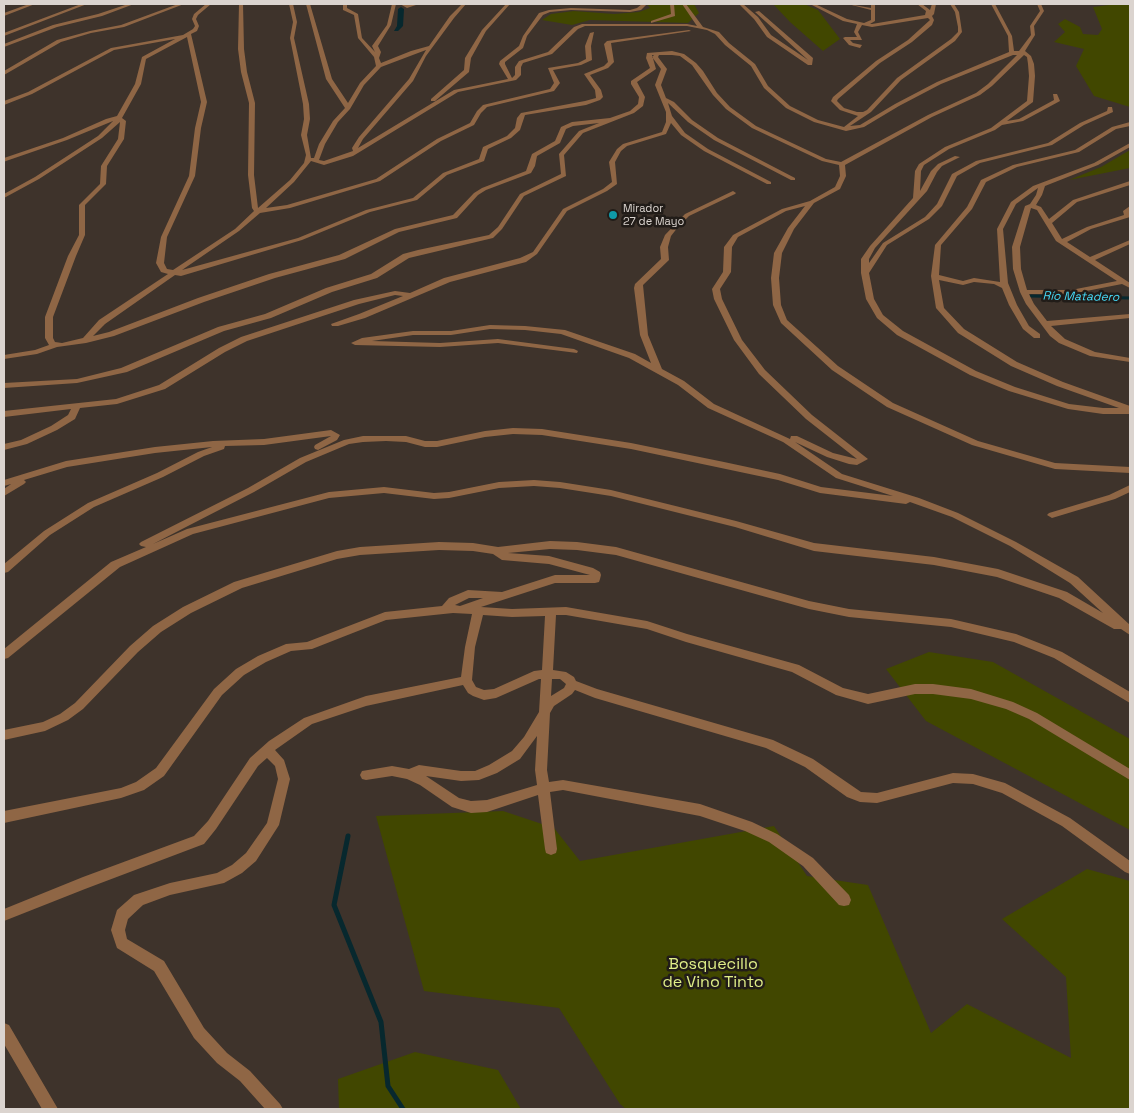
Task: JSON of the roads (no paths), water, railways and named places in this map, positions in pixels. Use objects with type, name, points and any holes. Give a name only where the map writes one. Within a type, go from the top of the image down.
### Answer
[{"type":"street","points":[[4,15],[33,4]]},
{"type":"street","points":[[4,35],[85,4]]},
{"type":"street","points":[[4,46],[55,26],[132,4]]},
{"type":"street","points":[[4,73],[59,41],[90,32],[122,26],[182,4]]},
{"type":"street","points":[[4,196],[37,178],[89,145],[119,118],[138,84],[144,58],[195,30],[198,26],[194,18],[196,14],[209,4]]},
{"type":"street","points":[[241,4],[244,72],[252,103],[250,175],[255,208],[258,211]]},
{"type":"street","points":[[86,341],[88,336],[102,322],[237,230],[292,181],[309,159],[309,149],[304,135],[307,119],[306,104],[292,38],[295,22],[291,4]]},
{"type":"street","points":[[308,4],[329,79],[348,108]]},
{"type":"street","points":[[345,4],[345,9],[356,14],[360,38],[376,56],[379,66]]},
{"type":"street","points":[[376,56],[378,52],[375,46],[389,25],[394,4]]},
{"type":"street","points":[[402,4],[407,7],[417,4]]},
{"type":"street","points":[[357,152],[355,148],[361,138],[411,80],[424,55],[464,4]]},
{"type":"street","points":[[428,108],[428,104],[468,71],[468,58],[484,30],[508,4]]},
{"type":"street","points":[[511,80],[502,61],[521,47],[525,36],[541,14],[567,9],[630,11],[639,9],[645,4]]},
{"type":"street","points":[[638,26],[672,16],[674,14],[672,4]]},
{"type":"street","points":[[684,4],[701,27]]},
{"type":"street","points":[[741,4],[756,18],[769,36],[810,64],[808,57],[757,12]]},
{"type":"street","points":[[812,4],[845,20],[860,24],[887,24],[928,16],[932,14],[934,4]]},
{"type":"street","points":[[850,4],[867,9],[874,6],[873,21],[866,24]]},
{"type":"street","points":[[866,114],[856,114],[842,109],[834,101],[835,98],[878,62],[910,41],[930,24],[932,20],[928,16],[929,11],[919,4]]},
{"type":"street","points":[[846,129],[848,125],[866,114],[900,79],[953,40],[960,32],[958,12],[952,4]]},
{"type":"street","points":[[993,4],[1010,36],[1012,53]]},
{"type":"street","points":[[4,386],[77,381],[124,370],[221,329],[268,316],[329,290],[374,276],[406,256],[491,237],[500,228],[522,195],[564,175],[561,155],[581,132],[636,110],[641,105],[642,97],[634,81],[654,68],[649,54],[682,55],[701,72],[715,94],[728,108],[754,127],[824,160],[842,164],[930,116],[978,94],[990,85],[1022,53],[1034,34],[1032,26],[1042,11],[1039,4]]},
{"type":"street","points":[[860,24],[856,32],[860,39],[845,38],[851,44],[860,46]]},
{"type":"street","points":[[309,159],[329,161],[357,152],[460,89],[511,80],[517,76],[520,62],[550,53],[576,28],[590,25],[701,27],[717,33],[727,44],[755,67],[766,87],[788,107],[816,121],[846,129],[862,126],[930,88],[1012,53],[1022,53],[1030,57],[1032,76],[1030,102],[999,125]]},
{"type":"street","points":[[188,34],[204,102],[198,128],[192,176],[164,237],[160,263],[164,270],[175,274],[300,239],[368,211],[415,199],[445,174],[482,160],[485,148],[509,137],[518,130],[520,118],[523,114],[586,103],[598,99],[600,94],[588,74],[606,67],[611,62],[607,44],[611,41],[684,31],[717,33]]},
{"type":"street","points":[[258,211],[288,208],[378,180],[439,140],[472,124],[485,106],[552,90],[558,83],[550,69],[579,64],[588,60],[588,46],[592,33]]},
{"type":"street","points":[[4,103],[30,93],[113,49],[188,34]]},
{"type":"street","points":[[316,161],[336,121],[348,108],[362,84],[379,66],[424,48],[432,47]]},
{"type":"street","points":[[335,324],[362,316],[410,294],[457,276],[512,264],[529,257],[539,247],[564,210],[605,190],[615,183],[612,162],[619,150],[625,145],[662,134],[669,122],[669,116],[665,99],[658,85],[664,69],[655,57],[662,53]]},
{"type":"street","points":[[916,198],[918,171],[922,164],[947,148],[999,125],[1021,120],[1056,101],[1055,95]]},
{"type":"street","points":[[665,99],[672,103],[690,121],[716,139],[793,179]]},
{"type":"street","points":[[865,273],[885,244],[928,218],[940,205],[954,174],[978,162],[1050,144],[1082,124],[1110,112],[1110,108]]},
{"type":"street","points":[[669,116],[682,134],[706,150],[769,183]]},
{"type":"street","points":[[4,160],[65,139],[108,120],[119,118]]},
{"type":"street","points":[[55,345],[49,338],[49,317],[82,235],[82,205],[87,198],[101,187],[104,166],[122,136],[123,121],[119,118]]},
{"type":"street","points":[[4,357],[37,352],[55,345],[86,341],[112,334],[201,300],[272,276],[342,257],[397,230],[455,217],[476,194],[484,189],[529,172],[532,166],[532,158],[537,153],[558,142],[563,128],[572,124],[612,120]]},
{"type":"street","points":[[1130,124],[1114,128],[1078,151],[1015,166],[983,181],[970,208],[938,245],[935,276],[940,308],[961,331],[1014,364],[1060,384],[1130,410]]},
{"type":"street","points":[[1037,336],[1026,327],[1013,305],[1006,287],[1000,228],[1013,203],[1028,191],[1096,164],[1130,145]]},
{"type":"street","points":[[957,157],[940,165],[934,171],[925,190],[867,253],[864,264],[870,299],[880,316],[905,337],[951,362],[1012,389],[1068,406],[1103,411],[1130,410]]},
{"type":"street","points":[[701,398],[774,428],[830,455],[853,462],[863,459],[809,417],[762,372],[738,340],[716,292],[727,272],[728,247],[735,236],[784,210],[812,202],[838,188],[843,176],[842,164]]},
{"type":"street","points":[[1048,223],[1075,201],[1130,183]]},
{"type":"street","points":[[1042,184],[1039,195],[1032,206],[1028,207],[1016,247],[1017,269],[1024,292],[1030,304],[1045,324],[1054,334],[1071,345],[1109,358],[1130,360]]},
{"type":"street","points":[[660,372],[644,335],[639,284],[665,260],[664,247],[668,235],[676,226],[697,210],[733,193]]},
{"type":"street","points":[[812,202],[791,228],[778,253],[775,278],[778,305],[784,321],[835,368],[890,405],[976,444],[1055,466],[1130,470]]},
{"type":"street","points":[[1032,206],[1039,208],[1058,240],[1127,284]]},
{"type":"street","points":[[1062,242],[1089,228],[1129,217],[1126,210],[1130,208]]},
{"type":"street","points":[[1090,260],[1130,242]]},
{"type":"street","points":[[935,276],[962,283],[974,280],[995,282],[1006,287]]},
{"type":"street","points":[[1024,292],[1071,292],[1127,284]]},
{"type":"street","points":[[4,414],[117,401],[162,387],[231,344],[304,318],[383,295],[395,293],[410,294]]},
{"type":"street","points":[[1045,324],[1130,316]]},
{"type":"street","points":[[574,350],[498,341],[440,345],[390,342],[354,343],[413,333],[451,333],[490,327],[539,329],[562,332],[632,356],[681,383],[701,398],[735,418],[786,440],[839,476],[916,500],[969,521],[1056,568],[1081,586],[1130,632]]},
{"type":"street","points":[[4,447],[24,442],[54,428],[72,417],[76,407]]},
{"type":"street","points":[[4,655],[134,550],[251,490],[297,463],[347,442],[363,439],[386,438],[437,444],[485,434],[514,431],[542,432],[631,446],[724,465],[780,477],[820,490],[910,502],[916,500]]},
{"type":"street","points":[[4,483],[66,464],[184,446],[264,442],[331,433],[336,434],[334,438],[296,460],[297,463]]},
{"type":"street","points":[[4,569],[47,533],[91,505],[229,443]]},
{"type":"street","points":[[4,493],[30,475]]},
{"type":"street","points":[[115,565],[190,531],[335,494],[384,490],[434,496],[449,495],[499,485],[534,483],[611,493],[736,524],[814,547],[934,561],[998,573],[1063,595],[1130,632]]},
{"type":"street","points":[[1052,515],[1112,497],[1130,488]]},
{"type":"street","points":[[4,735],[45,726],[64,717],[79,706],[134,648],[157,628],[187,610],[238,585],[329,558],[360,551],[439,546],[473,547],[498,551],[550,545],[616,551],[809,605],[849,613],[960,625],[1016,638],[1050,652],[1130,698]]},
{"type":"street","points":[[461,610],[468,606],[555,579],[595,579],[596,575],[593,572],[549,560],[502,556],[498,554],[498,551]]},
{"type":"street","points":[[445,610],[453,601],[468,594],[501,596]]},
{"type":"street","points":[[4,817],[126,792],[140,786],[160,772],[218,692],[240,672],[262,659],[290,647],[308,646],[379,618],[445,610],[478,612],[551,611],[590,614],[647,625],[686,638],[795,668],[853,697],[868,699],[915,689],[933,689],[971,694],[1009,705],[1033,716],[1130,775]]},
{"type":"street","points":[[551,611],[541,770],[551,848]]},
{"type":"street","points":[[478,612],[470,647],[466,680],[472,690],[484,695],[496,692],[528,677],[547,674],[562,675],[570,680],[572,684],[603,696],[769,744],[809,763],[851,793],[860,797],[877,798],[953,778],[973,779],[1005,788],[1066,822],[1130,868]]},
{"type":"street","points":[[4,915],[83,883],[199,840],[212,825],[247,771],[267,750],[308,722],[366,701],[466,680]]},
{"type":"street","points":[[409,774],[419,770],[475,776],[493,770],[516,755],[528,741],[550,703],[568,692],[572,684]]},
{"type":"street","points":[[267,750],[280,764],[284,779],[272,825],[251,857],[237,869],[219,879],[170,889],[139,900],[132,904],[122,916],[118,930],[122,943],[159,966],[199,1033],[222,1058],[245,1076],[274,1109]]},
{"type":"street","points":[[366,775],[392,772],[409,774],[424,781],[456,803],[471,806],[487,806],[563,785],[692,808],[739,823],[773,838],[821,874],[844,900]]},
{"type":"street","points":[[4,1030],[50,1109]]},
{"type":"waterway","points":[[396,30],[400,26],[401,9]]},
{"type":"waterway","name":"Río Matadero","points":[[1031,296],[1130,298]]},
{"type":"waterway","points":[[348,836],[334,905],[381,1022],[388,1086],[403,1109]]},
{"type":"place","name":"Mirador 27 de Mayo","points":[[613,215]]},
{"type":"park label","name":"Bosquecillo de Vino Tinto","points":[[713,974]]}]
